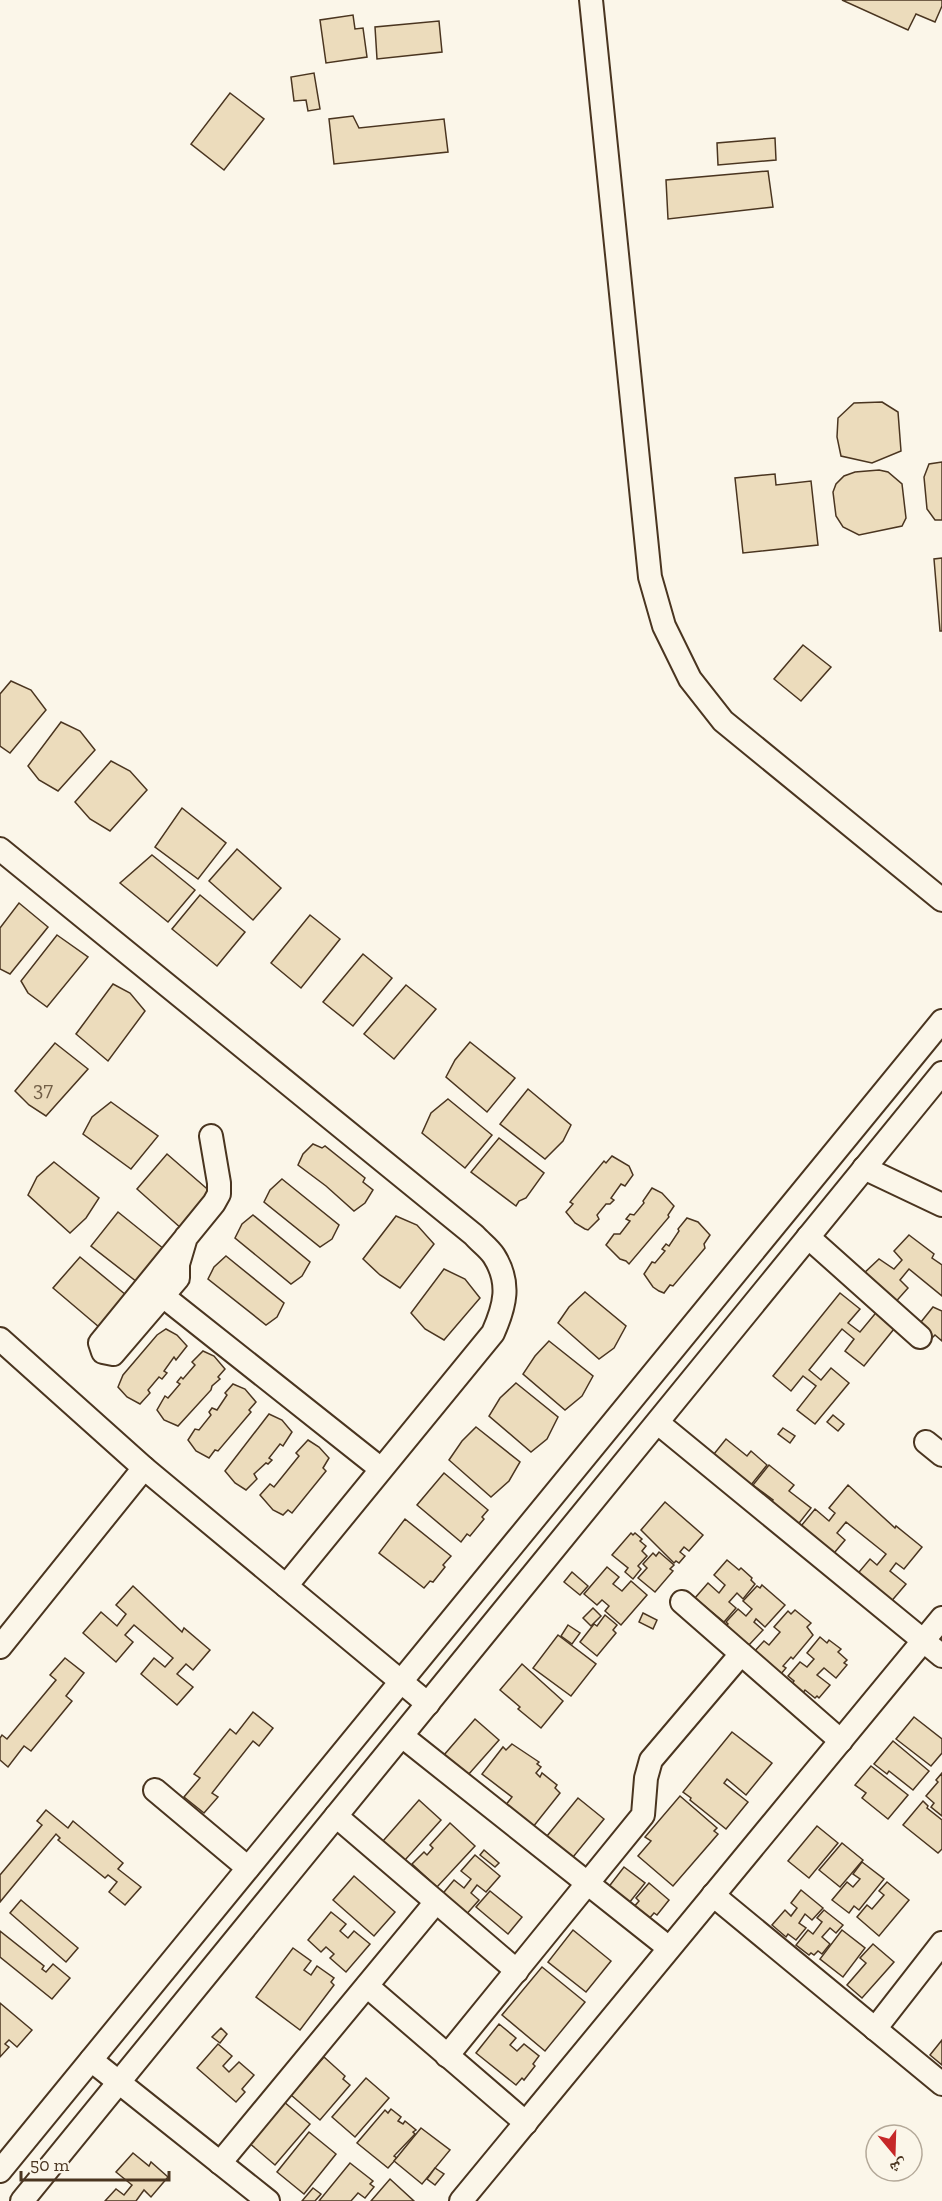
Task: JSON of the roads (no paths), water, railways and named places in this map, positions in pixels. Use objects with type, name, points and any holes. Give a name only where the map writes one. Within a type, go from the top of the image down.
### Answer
[{"type":"street","points":[[591,0],[650,578],[664,626],[690,679],[723,721],[942,900]]},
{"type":"street","points":[[0,849],[474,1235],[494,1255],[504,1280],[504,1308],[493,1333],[286,1586]]},
{"type":"street","points":[[0,2171],[942,1022]]},
{"type":"street","points":[[22,2201],[942,1073]]},
{"type":"street","points":[[211,1136],[219,1194],[186,1237],[150,1302],[381,1469]]},
{"type":"street","points":[[864,1168],[942,1205]]},
{"type":"street","points":[[808,1237],[920,1337]]},
{"type":"street","points":[[0,1339],[144,1468],[428,1704]]},
{"type":"street","points":[[657,1423],[942,1656]]},
{"type":"street","points":[[0,1647],[144,1468]]},
{"type":"street","points":[[682,1602],[841,1741]]},
{"type":"street","points":[[461,2201],[942,1618]]},
{"type":"street","points":[[447,2056],[643,1815],[645,1785],[651,1760],[741,1653]]},
{"type":"street","points":[[402,1736],[669,1948]]},
{"type":"street","points":[[155,1790],[248,1868]]},
{"type":"street","points":[[336,1816],[517,1971]]},
{"type":"street","points":[[713,1895],[942,2084]]},
{"type":"street","points":[[220,2163],[436,1902]]},
{"type":"street","points":[[875,2029],[942,1943]]},
{"type":"street","points":[[367,1986],[526,2123]]},
{"type":"street","points":[[91,2060],[266,2200]]}]
